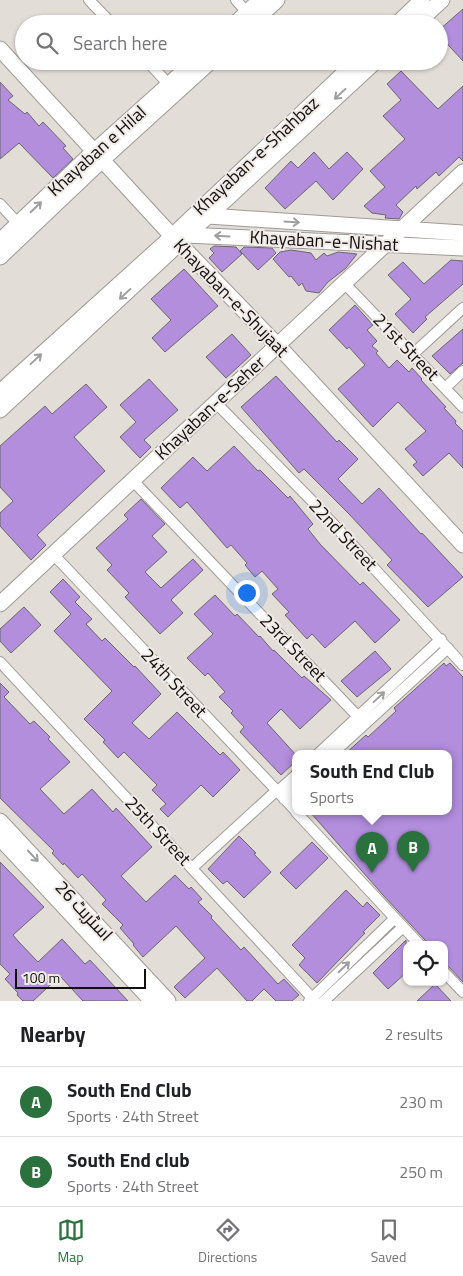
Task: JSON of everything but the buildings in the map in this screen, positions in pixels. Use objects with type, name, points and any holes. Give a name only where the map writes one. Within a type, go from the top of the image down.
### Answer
[{"type":"main road","points":[[253,15],[260,0]]},
{"type":"main road","points":[[256,15],[277,0]]},
{"type":"main road","points":[[406,15],[422,0]]},
{"type":"main road","points":[[426,15],[442,0]]},
{"type":"main road","name":"Khayaban-e-Shujaat","points":[[0,49],[15,66]]},
{"type":"main road","name":"Khayaban-e-Shujaat","points":[[0,63],[175,241],[463,557]]},
{"type":"main road","name":"Khayaban-e-Shujaat","points":[[18,70],[95,159]]},
{"type":"main road","points":[[174,89],[188,70]]},
{"type":"main road","points":[[0,257],[22,228],[95,159],[174,89],[199,70]]},
{"type":"main road","name":"Khayaban-e-Shahbaz","points":[[0,410],[175,241],[347,70]]},
{"type":"main road","name":"Khayaban-e-Shahbaz","points":[[0,392],[175,241],[208,216],[366,70]]},
{"type":"main road","name":"Khayaban-e-Seher","points":[[0,604],[137,486],[276,351],[349,288],[463,172]]},
{"type":"main road","name":"Khayaban-e-Seher","points":[[406,230],[463,183]]},
{"type":"main road","name":"Khayaban-e-Nishat","points":[[208,216],[463,233]]},
{"type":"main road","points":[[0,241],[22,228]]},
{"type":"main road","name":"Khayaban-e-Nishat","points":[[175,241],[463,248]]},
{"type":"main road","name":"Khayaban-e-Seher","points":[[0,614],[55,557],[391,245]]},
{"type":"main road","name":"Khayaban-e-Shujaat","points":[[276,351],[463,545]]},
{"type":"main road","name":"اسٹریٹ 26","points":[[0,821],[168,1001]]},
{"type":"main road","name":"اسٹریٹ 26","points":[[0,838],[152,1001]]},
{"type":"street","points":[[89,0],[103,15]]},
{"type":"street","points":[[236,0],[248,15]]},
{"type":"street","points":[[156,70],[174,89]]},
{"type":"street","points":[[0,204],[22,228]]},
{"type":"street","name":"21st Street","points":[[349,288],[463,407]]},
{"type":"street","points":[[413,354],[463,308]]},
{"type":"street","points":[[445,388],[463,371]]},
{"type":"street","name":"22nd Street","points":[[220,407],[313,502],[463,665]]},
{"type":"street","name":"23rd Street","points":[[137,486],[362,720]]},
{"type":"street","name":"24th Street","points":[[55,557],[292,808]]},
{"type":"street","points":[[336,750],[362,720],[441,640]]},
{"type":"street","points":[[323,750],[448,648]]},
{"type":"street","name":"25th Street","points":[[0,662],[312,1000]]},
{"type":"street","points":[[192,868],[279,794],[292,779]]},
{"type":"street","points":[[279,794],[292,789]]},
{"type":"street","name":"24th Street","points":[[299,815],[416,941]]},
{"type":"street","points":[[312,1000],[395,918]]},
{"type":"street","points":[[324,1001],[403,927]]},
{"type":"street","points":[[448,976],[463,992]]},
{"type":"place","name":"South End club","points":[[413,872]]},
{"type":"place","name":"South End Club","points":[[372,873]]}]
